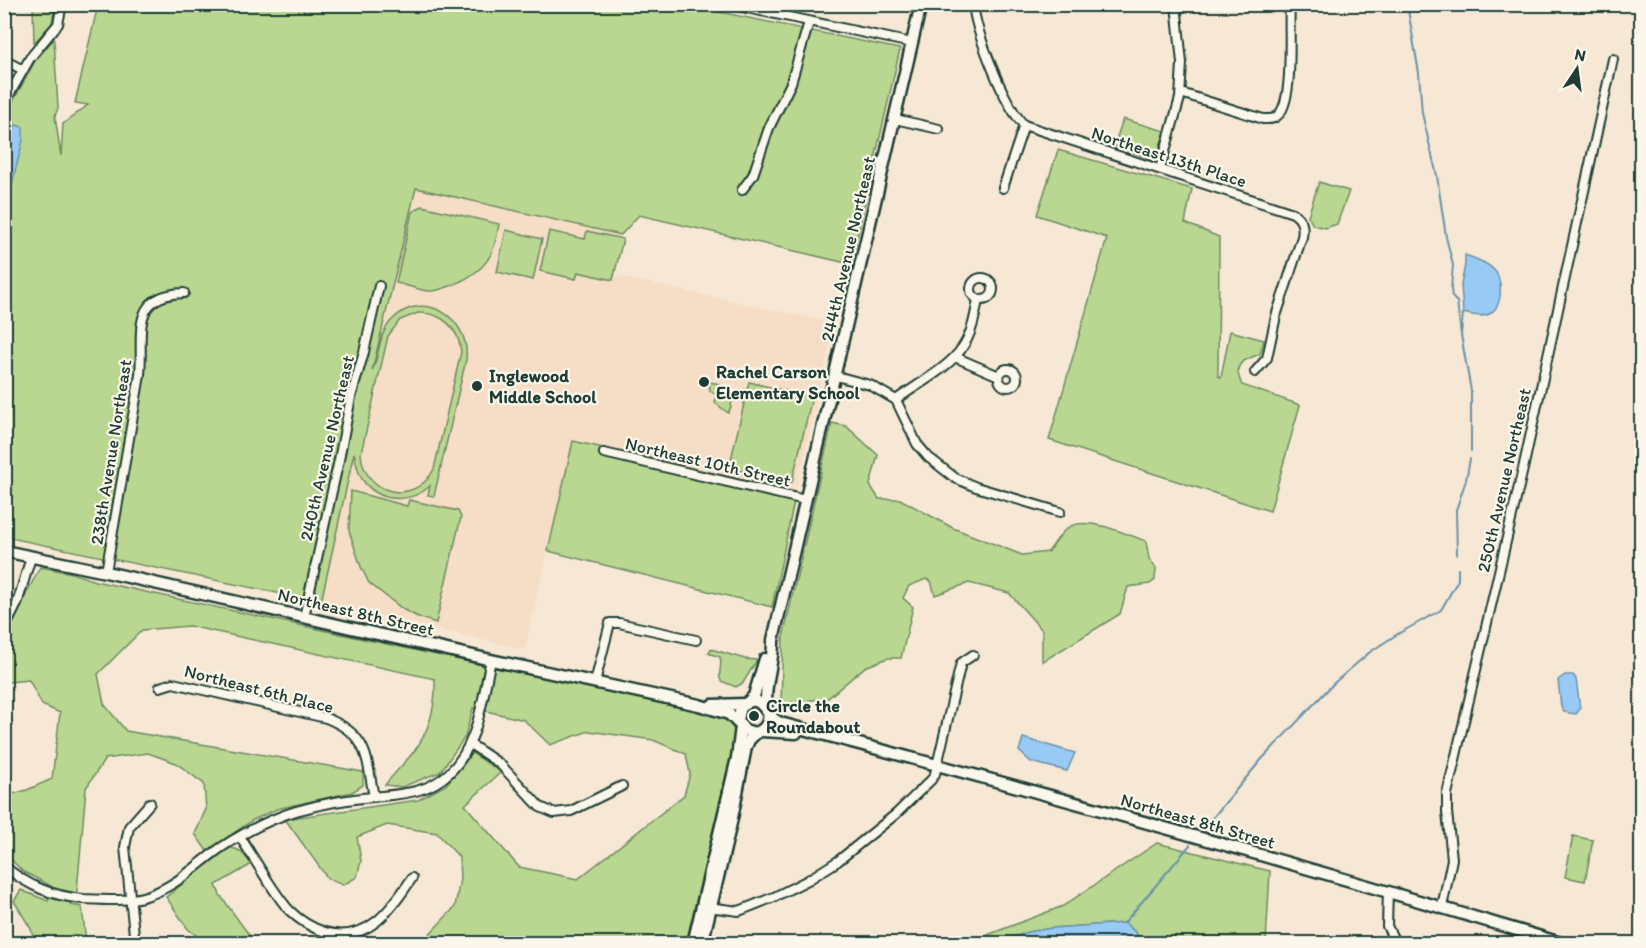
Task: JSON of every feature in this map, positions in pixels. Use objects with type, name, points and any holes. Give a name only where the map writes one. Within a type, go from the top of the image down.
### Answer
[{"type":"street","points":[[4,104],[22,70],[58,24],[62,4]]},
{"type":"street","points":[[728,4],[912,43]]},
{"type":"street","points":[[784,16],[786,4]]},
{"type":"street","name":"244th Avenue Northeast","points":[[746,703],[754,696],[767,652],[773,640],[921,4]]},
{"type":"street","points":[[973,4],[974,15],[993,70],[1009,105],[1024,125],[1003,188]]},
{"type":"street","points":[[1160,169],[1177,112],[1180,93],[1182,63],[1176,4]]},
{"type":"street","points":[[1180,93],[1263,119],[1279,116],[1289,87],[1290,4]]},
{"type":"street","points":[[741,190],[753,175],[769,128],[791,83],[809,22]]},
{"type":"street","name":"250th Avenue Northeast","points":[[1442,907],[1452,859],[1447,794],[1523,469],[1614,59]]},
{"type":"street","points":[[4,60],[22,70]]},
{"type":"street","points":[[895,119],[939,129]]},
{"type":"street","name":"Northeast 13th Place","points":[[1024,125],[1293,213],[1301,222],[1302,237],[1276,316],[1267,358],[1255,372]]},
{"type":"street","name":"240th Avenue Northeast","points":[[304,617],[351,397],[380,286]]},
{"type":"street","name":"238th Avenue Northeast","points":[[106,572],[140,375],[142,356],[140,339],[143,318],[151,302],[161,295],[184,293]]},
{"type":"street","points":[[896,400],[955,357],[972,329],[978,300]]},
{"type":"street","points":[[955,357],[999,376]]},
{"type":"street","points":[[836,376],[870,385],[896,400],[917,444],[928,457],[955,478],[976,487],[1060,512]]},
{"type":"street","name":"Northeast 10th Street","points":[[604,453],[805,500]]},
{"type":"street","name":"Northeast 8th Street","points":[[4,551],[699,705],[729,714],[740,726]]},
{"type":"street","points":[[4,630],[17,604],[31,557]]},
{"type":"street","points":[[595,682],[610,622],[696,640]]},
{"type":"street","name":"244th Avenue Northeast","points":[[767,711],[766,693],[774,654],[773,640]]},
{"type":"street","points":[[707,907],[739,911],[783,892],[838,861],[896,814],[931,780],[938,765],[961,663],[973,655]]},
{"type":"street","points":[[4,866],[28,884],[58,896],[130,900],[145,897],[169,886],[223,846],[272,820],[334,802],[408,795],[431,786],[458,764],[471,744],[491,660]]},
{"type":"street","name":"Northeast 6th Place","points":[[160,687],[173,683],[336,722],[353,733],[362,745],[366,753],[374,797]]},
{"type":"street","points":[[693,944],[707,907],[746,747],[749,740],[768,723],[767,711],[761,703],[746,703],[739,711],[737,758],[707,907],[702,944]]},
{"type":"street","name":"Northeast 8th Street","points":[[699,705],[746,703]]},
{"type":"street","name":"Northeast 8th Street","points":[[767,711],[775,720],[784,724],[1388,891],[1564,944]]},
{"type":"street","points":[[740,726],[748,732],[759,732]]},
{"type":"street","name":"Northeast 8th Street","points":[[759,732],[823,735]]},
{"type":"street","points":[[471,744],[500,764],[530,798],[546,811],[554,813],[571,811],[622,786]]},
{"type":"street","points":[[135,944],[125,857],[126,837],[135,818],[150,803]]},
{"type":"street","points":[[240,837],[289,910],[319,931],[344,939],[380,918],[412,878]]},
{"type":"street","points":[[1388,891],[1387,926],[1396,944]]},
{"type":"shaded area","name":"Inglewood Middle School","points":[[416,188],[621,235],[612,275],[835,323],[796,492],[573,441],[525,650],[321,602],[381,331]]},
{"type":"green space","points":[[33,5],[55,5],[52,23],[34,43]]},
{"type":"green space","points":[[98,5],[685,5],[900,49],[851,264],[639,215],[621,235],[416,188],[372,371],[387,326],[404,311],[417,306],[430,307],[453,320],[461,331],[466,345],[466,360],[434,496],[428,495],[430,486],[422,492],[404,498],[385,497],[377,493],[362,479],[354,453],[321,602],[5,537],[4,118],[35,61],[54,39],[58,108],[55,116],[61,156],[63,124],[88,105],[75,103]],"holes":[[[418,313],[427,313],[448,323],[457,336],[461,352],[434,469],[425,481],[415,488],[403,492],[391,491],[380,487],[371,479],[364,467],[361,453],[388,336],[400,320]]]},
{"type":"green space","points":[[1123,119],[1165,131],[1157,155],[1151,159],[1114,146]]},
{"type":"green space","points":[[1058,150],[1192,189],[1185,223],[1219,237],[1218,376],[1221,377],[1230,331],[1264,340],[1260,354],[1240,364],[1238,372],[1242,385],[1300,405],[1270,511],[1049,440],[1107,238],[1037,215]]},
{"type":"green space","points":[[1319,182],[1349,191],[1337,224],[1326,228],[1313,225],[1308,216]]},
{"type":"green space","points":[[422,206],[499,224],[495,245],[481,268],[465,279],[435,291],[396,283],[412,212]]},
{"type":"green space","points":[[506,230],[542,239],[533,280],[497,272]]},
{"type":"green space","points":[[549,231],[585,239],[587,231],[623,239],[613,280],[578,272],[576,279],[540,271]]},
{"type":"green space","points":[[709,382],[721,385],[729,392],[732,402],[728,413],[715,403],[717,395],[710,391]]},
{"type":"green space","points":[[749,382],[812,397],[792,482],[729,468]]},
{"type":"green space","points":[[832,423],[846,426],[878,455],[870,485],[879,499],[900,499],[953,528],[1022,555],[1048,552],[1063,532],[1077,524],[1107,527],[1146,541],[1149,559],[1156,568],[1155,580],[1150,584],[1128,587],[1120,614],[1042,662],[1042,630],[1009,593],[969,583],[935,595],[931,581],[926,579],[909,586],[903,598],[913,607],[901,658],[888,658],[865,667],[828,698],[781,704],[783,637]]},
{"type":"green space","points":[[573,441],[796,492],[772,607],[548,551]]},
{"type":"green space","points":[[351,491],[407,506],[409,500],[458,511],[461,517],[436,623],[404,610],[369,583],[349,531]]},
{"type":"green space","points":[[40,567],[72,573],[95,581],[711,714],[729,721],[735,732],[732,750],[686,943],[421,943],[455,907],[460,879],[459,857],[437,833],[387,825],[357,837],[361,861],[357,877],[343,885],[328,879],[285,819],[418,800],[446,785],[472,753],[501,772],[465,805],[519,867],[578,879],[684,795],[690,774],[686,754],[653,740],[589,731],[550,745],[524,720],[473,708],[465,737],[440,772],[402,787],[385,785],[415,750],[425,734],[433,707],[435,679],[189,626],[142,630],[98,674],[104,704],[126,731],[363,772],[363,785],[352,792],[277,809],[253,820],[207,851],[195,834],[206,809],[204,784],[176,763],[148,753],[105,759],[86,788],[77,891],[70,905],[82,907],[86,943],[35,943],[31,929],[14,901],[21,890],[48,901],[51,886],[22,871],[5,853],[5,796],[27,790],[52,779],[60,713],[42,705],[29,680],[9,682],[5,686],[4,638]]},
{"type":"green space","points":[[711,649],[745,659],[757,660],[743,683],[736,687],[721,681],[720,657],[708,653]]},
{"type":"green space","points":[[1573,836],[1593,840],[1585,881],[1565,877]]},
{"type":"green space","points":[[1157,843],[1270,871],[1266,943],[1143,943],[1125,923],[1052,928],[1028,932],[997,943],[964,944],[1063,906]]},
{"type":"green space","points":[[230,847],[240,851],[252,864],[216,885],[220,895],[255,943],[206,943],[188,929],[166,897]]},
{"type":"water","points":[[16,125],[23,127],[23,140],[9,196],[5,194],[5,145]]},
{"type":"water","points":[[1465,255],[1488,265],[1497,274],[1500,299],[1495,309],[1488,315],[1477,316],[1463,313],[1461,285]]},
{"type":"water","points":[[1565,675],[1573,675],[1576,679],[1580,709],[1576,714],[1564,712],[1561,707],[1558,680]]},
{"type":"water","points":[[1023,738],[1075,753],[1067,771],[1031,762],[1019,751]]},
{"type":"water","points":[[1125,923],[1143,943],[997,943],[1028,932],[1052,928]]},
{"type":"waterway","points":[[1407,4],[1419,73],[1422,113],[1437,176],[1446,237],[1453,265],[1451,289],[1452,297],[1457,302],[1461,335]]},
{"type":"waterway","points":[[1463,313],[1461,335],[1471,391],[1471,451]]},
{"type":"waterway","points":[[1457,555],[1456,510],[1470,459]]},
{"type":"waterway","points":[[1201,832],[1261,760],[1334,683],[1370,652],[1441,610],[1458,580],[1458,569]]},
{"type":"waterway","points":[[1124,923],[1190,845]]},
{"type":"place","name":"Rachel Carson Elementary School","points":[[704,382]]},
{"type":"place","name":"Inglewood Middle School","points":[[477,386]]},
{"type":"place","name":"Circle the Roundabout","points":[[754,716]]}]
